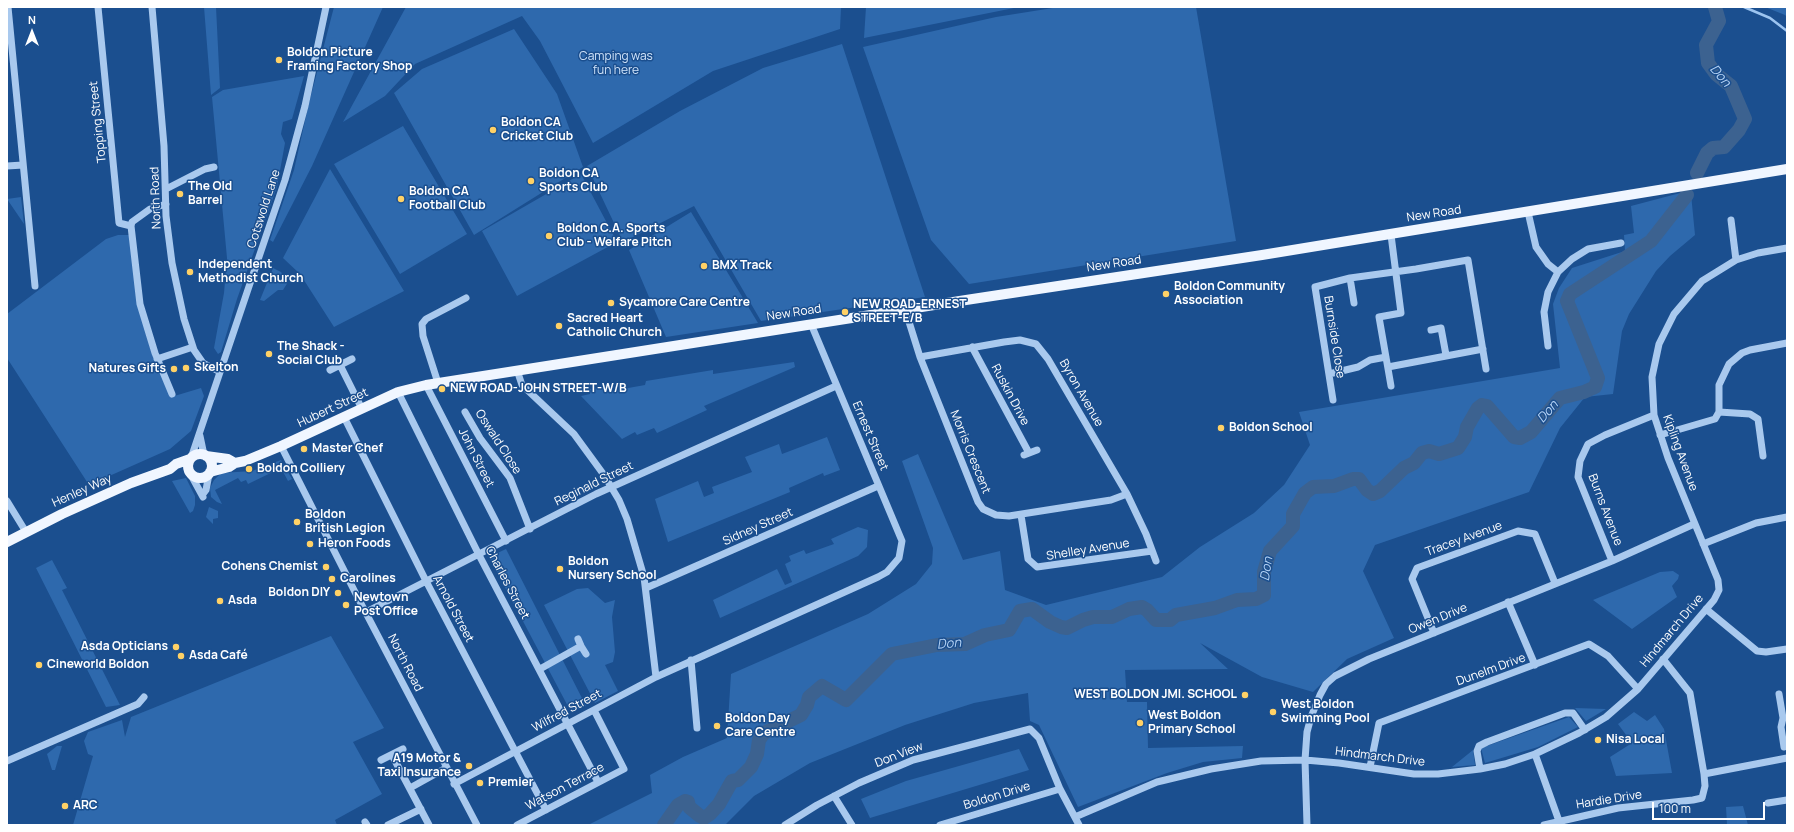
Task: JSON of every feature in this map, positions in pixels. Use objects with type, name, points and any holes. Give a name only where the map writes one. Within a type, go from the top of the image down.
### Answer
[{"type":"main road","name":"New Road","points":[[441,383],[904,309],[1391,235],[1787,169]]},
{"type":"main road","name":"Hubert Street","points":[[205,456],[228,459],[235,462],[245,461],[344,418],[398,392],[441,383]]},
{"type":"main road","points":[[198,455],[205,456],[211,462],[209,473],[198,478],[190,473],[188,465],[191,458],[198,455]]},
{"type":"main road","name":"Henley Way","points":[[7,542],[62,514],[123,487],[170,469],[176,464],[191,458]]},
{"type":"main road","name":"Hubert Street","points":[[209,473],[229,467],[235,462]]},
{"type":"main road","name":"Henley Way","points":[[170,469],[190,473]]},
{"type":"street","points":[[8,7],[35,286]]},
{"type":"street","name":"Topping Street","points":[[98,7],[119,223],[131,226]]},
{"type":"street","name":"North Road","points":[[152,7],[164,146],[166,204],[172,263],[184,319],[193,347],[198,358],[203,363],[220,372]]},
{"type":"street","name":"Cotswold Lane","points":[[205,456],[200,436],[204,417],[285,180],[305,106],[326,7]]},
{"type":"street","points":[[7,166],[23,165]]},
{"type":"street","points":[[166,189],[205,169],[214,167]]},
{"type":"street","points":[[166,204],[150,208],[132,222],[131,226],[140,304],[157,359],[172,394]]},
{"type":"street","points":[[1528,212],[1536,247],[1548,264],[1558,272]]},
{"type":"street","points":[[1731,220],[1736,260]]},
{"type":"street","points":[[1391,235],[1401,313],[1379,317],[1391,386]]},
{"type":"street","points":[[1548,346],[1544,312],[1548,292],[1558,272],[1572,259],[1588,249],[1621,243]]},
{"type":"street","name":"Kipling Avenue","points":[[1719,590],[1718,580],[1694,524],[1660,435],[1654,415],[1652,377],[1659,344],[1665,330],[1674,314],[1693,290],[1714,273],[1736,260],[1758,253],[1787,248]]},
{"type":"street","name":"Burnside Close","points":[[1333,400],[1315,287],[1350,278],[1396,271],[1416,270],[1468,260],[1483,349]]},
{"type":"street","points":[[1350,278],[1354,303]]},
{"type":"street","points":[[441,383],[423,336],[422,324],[426,319],[466,298]]},
{"type":"street","name":"Morris Crescent","points":[[904,309],[920,357],[978,502],[983,509],[996,515],[1021,515],[1111,500],[1127,494]]},
{"type":"street","name":"Ernest Street","points":[[811,324],[902,541],[899,558]]},
{"type":"street","points":[[1431,330],[1441,328],[1446,355]]},
{"type":"street","name":"Byron Avenue","points":[[920,357],[1020,340],[1036,344],[1043,351],[1127,494],[1156,561]]},
{"type":"street","points":[[1660,435],[1715,419],[1719,412],[1720,378],[1728,364],[1742,353],[1750,350],[1787,343]]},
{"type":"street","points":[[157,359],[193,347]]},
{"type":"street","name":"Ruskin Drive","points":[[972,347],[1026,454],[1037,450]]},
{"type":"street","points":[[1388,367],[1483,349],[1486,369]]},
{"type":"street","points":[[1329,374],[1358,366],[1370,360],[1386,357]]},
{"type":"street","points":[[330,370],[352,359]]},
{"type":"street","points":[[340,365],[362,409]]},
{"type":"street","points":[[517,370],[522,385],[574,434],[612,486],[627,519],[640,561],[646,588],[656,676]]},
{"type":"street","name":"John Street","points":[[426,385],[506,541]]},
{"type":"street","name":"Reginald Street","points":[[366,612],[612,486],[836,386]]},
{"type":"street","name":"Charles Street","points":[[398,392],[479,554],[569,723],[598,782]]},
{"type":"street","name":"Oswald Close","points":[[465,412],[480,438],[510,478],[530,529]]},
{"type":"street","points":[[1719,412],[1750,414],[1758,419],[1763,456]]},
{"type":"street","name":"Burns Avenue","points":[[1612,560],[1578,477],[1580,461],[1588,444],[1605,435],[1654,415]]},
{"type":"street","name":"Arnold Street","points":[[344,418],[426,581],[516,750],[546,810]]},
{"type":"street","name":"Cotswold Lane","points":[[191,458],[196,441],[200,436]]},
{"type":"street","name":"North Road","points":[[281,446],[454,784],[477,825]]},
{"type":"street","points":[[190,473],[198,490],[203,496],[206,490],[209,473]]},
{"type":"street","name":"Sidney Street","points":[[646,588],[878,486]]},
{"type":"street","points":[[7,501],[26,532]]},
{"type":"street","name":"Shelley Avenue","points":[[1021,515],[1028,559],[1037,567],[1152,551]]},
{"type":"street","points":[[1703,544],[1756,523],[1787,517]]},
{"type":"street","name":"Owen Drive","points":[[1307,825],[1305,760],[1307,732],[1311,717],[1326,684],[1335,676],[1369,659],[1612,560],[1694,524]]},
{"type":"street","name":"Tracey Avenue","points":[[1434,633],[1412,579],[1417,568],[1518,531],[1535,534],[1555,583]]},
{"type":"street","name":"Wilfred Street","points":[[454,784],[656,676],[878,577],[887,572],[899,558]]},
{"type":"street","name":"Hindmarch Drive","points":[[1075,817],[1136,790],[1189,774],[1261,762],[1305,760],[1370,767],[1414,774],[1436,774],[1480,769],[1505,764],[1535,754],[1585,730],[1606,716],[1638,689],[1706,609],[1719,590]]},
{"type":"street","points":[[1508,602],[1535,666]]},
{"type":"street","points":[[1706,609],[1757,651],[1766,652],[1787,649]]},
{"type":"street","points":[[578,639],[586,654]]},
{"type":"street","name":"Dunelm Drive","points":[[1370,767],[1379,723],[1535,666],[1589,644],[1608,656],[1638,689]]},
{"type":"street","points":[[540,669],[581,646]]},
{"type":"street","name":"Hardie Drive","points":[[1544,825],[1618,808],[1702,798],[1705,786],[1704,774],[1690,693],[1663,659]]},
{"type":"street","points":[[691,660],[697,728]]},
{"type":"street","points":[[1779,694],[1785,718],[1781,728],[1784,747]]},
{"type":"street","points":[[7,761],[138,704],[144,697]]},
{"type":"street","name":"Watson Terrace","points":[[517,825],[624,769],[594,710]]},
{"type":"street","points":[[1480,769],[1477,751],[1479,746],[1565,713],[1573,713],[1585,730]]},
{"type":"street","name":"Don View","points":[[786,825],[859,783],[913,760],[1030,729],[1039,738],[1060,789]]},
{"type":"street","points":[[381,760],[403,749]]},
{"type":"street","points":[[1535,754],[1558,822]]},
{"type":"street","points":[[392,755],[429,825]]},
{"type":"street","points":[[1704,774],[1787,758]]},
{"type":"street","points":[[410,788],[446,768]]},
{"type":"street","points":[[1060,789],[1079,825]]},
{"type":"street","name":"Boldon Drive","points":[[940,825],[1060,789]]},
{"type":"street","points":[[834,796],[852,825]]},
{"type":"street","points":[[1768,803],[1787,800]]},
{"type":"street","points":[[388,825],[421,809]]},
{"type":"green space","points":[[204,7],[216,7],[220,88],[211,95]]},
{"type":"green space","points":[[334,7],[383,7],[312,166],[273,242],[270,240],[294,170],[309,103]]},
{"type":"green space","name":"Camping was fun here","points":[[406,7],[841,7],[840,29],[713,71],[593,143],[540,41],[522,16],[415,64],[385,96],[343,122]]},
{"type":"green space","points":[[866,7],[1019,7],[864,38]]},
{"type":"green space","points":[[1059,7],[1196,7],[1236,241],[969,284],[931,240],[863,47],[996,17]]},
{"type":"green space","points":[[1765,7],[1787,7],[1787,17],[1785,15]]},
{"type":"green space","name":"Boldon CA Cricket Club","points":[[514,29],[557,94],[583,167],[474,235],[394,93],[422,69]]},
{"type":"green space","points":[[842,44],[925,297],[761,321],[694,206],[623,242],[587,166],[680,111],[763,68]]},
{"type":"green space","points":[[304,76],[292,119],[283,122],[281,134],[285,143],[277,187],[237,299],[221,352],[218,354],[214,348],[224,293],[227,258],[212,97],[223,90]]},
{"type":"green space","name":"Boldon CA Football Club","points":[[403,126],[467,234],[400,274],[334,164]]},
{"type":"green space","points":[[330,169],[404,291],[334,327],[300,274],[283,258]]},
{"type":"green space","name":"Boldon C.A. Sports Club - Welfare Pitch","points":[[581,174],[617,242],[517,296],[482,231]]},
{"type":"green space","points":[[1684,192],[1691,194],[1695,235],[1670,256],[1656,271],[1629,314],[1622,331],[1613,394],[1585,397],[1560,428],[1529,492],[1375,545],[1363,571],[1394,638],[1347,659],[1313,692],[1262,677],[1200,643],[1228,669],[1125,670],[1127,702],[1147,702],[1148,748],[1243,746],[1242,758],[1203,762],[1167,773],[1078,807],[1039,725],[1030,721],[1028,693],[974,703],[905,725],[810,763],[754,796],[725,825],[588,825],[652,793],[650,775],[683,757],[727,738],[731,674],[868,614],[916,584],[932,564],[933,548],[902,461],[918,454],[963,560],[1000,551],[1005,590],[1046,605],[1162,577],[1200,547],[1254,513],[1284,485],[1310,445],[1299,412],[1560,368],[1553,304],[1559,288],[1572,268],[1625,251],[1624,235],[1634,233],[1631,206]]},
{"type":"green space","points":[[21,197],[24,224],[7,199]]},
{"type":"green space","points":[[691,212],[758,323],[666,337],[629,250]]},
{"type":"green space","points":[[118,235],[129,235],[150,348],[171,397],[201,388],[204,396],[191,431],[170,449],[89,485],[7,358],[7,314],[106,239]]},
{"type":"green space","points":[[273,268],[281,272],[288,282],[283,290],[278,290],[264,301],[260,300]]},
{"type":"green space","points":[[794,362],[795,367],[704,406],[707,410],[657,433],[654,428],[637,435],[635,432],[622,439],[581,396],[590,394],[589,389],[606,387],[606,392],[645,385],[646,381],[713,370],[713,374]]},
{"type":"green space","points":[[827,437],[840,470],[824,476],[823,473],[789,488],[790,492],[668,542],[655,499],[698,481],[704,497],[714,493],[712,487],[752,472],[745,457],[779,444],[782,454]]},
{"type":"green space","points":[[281,460],[292,479],[288,481],[281,468],[248,484],[246,480],[241,482],[238,478],[215,490],[222,504],[211,497],[210,488],[214,480],[221,473],[252,471]]},
{"type":"green space","points":[[186,478],[195,496],[195,505],[193,511],[190,513],[172,481]]},
{"type":"green space","points":[[209,507],[218,511],[218,518],[213,519],[213,524],[206,517]]},
{"type":"green space","points":[[858,527],[868,530],[867,547],[858,556],[720,618],[713,600],[777,569],[785,585],[792,582],[785,564],[791,561],[789,556],[804,550],[806,554],[834,544],[831,539]]},
{"type":"green space","points":[[506,549],[586,706],[571,712],[489,557]]},
{"type":"green space","points":[[52,560],[67,588],[62,590],[120,705],[106,707],[36,568]]},
{"type":"green space","points":[[1673,571],[1679,575],[1678,579],[1672,586],[1677,597],[1632,629],[1593,600],[1660,572]]},
{"type":"green space","points":[[588,588],[605,603],[615,600],[612,617],[615,652],[613,662],[605,665],[618,691],[595,703],[544,605],[577,589]]},
{"type":"green space","points":[[331,636],[384,728],[353,742],[382,794],[335,820],[337,825],[73,825],[93,756],[88,754],[84,741],[88,732],[122,720],[125,737],[131,717]]},
{"type":"green space","points":[[1575,708],[1606,709],[1586,721]]},
{"type":"green space","points":[[1634,712],[1647,721],[1655,715],[1664,729],[1672,773],[1616,776],[1610,757],[1632,743],[1618,724]]},
{"type":"green space","points":[[1569,717],[1578,727],[1538,747],[1485,763],[1481,748]]},
{"type":"green space","points":[[57,746],[62,746],[55,770],[52,770],[47,754]]},
{"type":"green space","points":[[1019,749],[1029,770],[870,818],[861,799],[906,781]]},
{"type":"green space","points":[[1473,750],[1475,765],[1452,767]]},
{"type":"green space","points":[[1743,806],[1748,825],[1727,825],[1726,807]]},
{"type":"waterway","name":"Don","points":[[1697,173],[1707,153],[1713,148],[1724,147],[1739,130],[1745,119],[1731,86],[1716,74],[1708,63],[1706,45],[1719,21],[1715,7]]},
{"type":"waterway","points":[[1744,7],[1770,18],[1787,31]]},
{"type":"waterway","name":"Don","points":[[664,825],[678,805],[685,801],[688,802],[689,807],[700,816],[704,818],[710,814],[719,804],[732,781],[738,780],[751,767],[757,754],[759,740],[764,733],[801,715],[807,705],[809,697],[822,686],[846,700],[892,654],[937,645],[965,644],[985,635],[1009,630],[1020,611],[1032,609],[1050,622],[1067,628],[1093,617],[1112,617],[1129,609],[1142,607],[1147,610],[1156,620],[1170,620],[1176,615],[1215,608],[1237,600],[1256,599],[1264,595],[1264,572],[1270,551],[1293,526],[1293,514],[1305,493],[1313,487],[1334,486],[1353,479],[1359,479],[1367,490],[1373,494],[1380,491],[1404,468],[1414,463],[1422,453],[1429,451],[1439,454],[1458,448],[1465,437],[1467,427],[1478,408],[1482,405],[1487,406],[1514,437],[1520,438],[1531,432],[1560,398],[1584,392],[1595,387],[1598,378],[1567,301],[1570,294],[1651,241],[1687,195]]},
{"type":"place","name":"Boldon Picture Framing Factory Shop","points":[[279,60]]},
{"type":"place","name":"Boldon CA Cricket Club","points":[[493,130]]},
{"type":"place","name":"Boldon CA Sports Club","points":[[531,181]]},
{"type":"place","name":"The Old Barrel","points":[[180,194]]},
{"type":"place","name":"Boldon CA Football Club","points":[[401,199]]},
{"type":"place","name":"Boldon C.A. Sports Club - Welfare Pitch","points":[[549,236]]},
{"type":"place","name":"BMX Track","points":[[704,266]]},
{"type":"place","name":"Independent Methodist Church","points":[[190,272]]},
{"type":"place","name":"Boldon Community Association","points":[[1166,294]]},
{"type":"place","name":"Sycamore Care Centre","points":[[611,303]]},
{"type":"place","name":"NEW ROAD-ERNEST STREET-E/B","points":[[845,312]]},
{"type":"place","name":"Sacred Heart Catholic Church","points":[[559,326]]},
{"type":"place","name":"The Shack - Social Club","points":[[269,354]]},
{"type":"place","name":"Skelton","points":[[186,368]]},
{"type":"place","name":"Natures Gifts","points":[[174,369]]},
{"type":"place","name":"NEW ROAD-JOHN STREET-W/B","points":[[442,389]]},
{"type":"place","name":"Boldon School","points":[[1221,428]]},
{"type":"place","name":"Master Chef","points":[[304,449]]},
{"type":"place","name":"Boldon Colliery","points":[[249,469]]},
{"type":"place","name":"Boldon British Legion","points":[[297,522]]},
{"type":"place","name":"Heron Foods","points":[[310,544]]},
{"type":"place","name":"Cohens Chemist","points":[[326,567]]},
{"type":"place","name":"Boldon Nursery School","points":[[560,569]]},
{"type":"place","name":"Carolines","points":[[332,579]]},
{"type":"place","name":"Boldon DIY","points":[[338,593]]},
{"type":"place","name":"Asda","points":[[220,601]]},
{"type":"place","name":"Newtown Post Office","points":[[346,605]]},
{"type":"place","name":"Asda Opticians","points":[[176,647]]},
{"type":"place","name":"Asda Café","points":[[181,656]]},
{"type":"place","name":"Cineworld Boldon","points":[[39,665]]},
{"type":"place","name":"WEST BOLDON JMI. SCHOOL","points":[[1245,695]]},
{"type":"place","name":"West Boldon Swimming Pool","points":[[1273,712]]},
{"type":"place","name":"West Boldon Primary School","points":[[1140,723]]},
{"type":"place","name":"Boldon Day Care Centre","points":[[717,726]]},
{"type":"place","name":"Nisa Local","points":[[1598,740]]},
{"type":"place","name":"A19 Motor & Taxi Insurance","points":[[469,766]]},
{"type":"place","name":"Premier","points":[[480,783]]},
{"type":"place","name":"ARC","points":[[65,806]]}]
